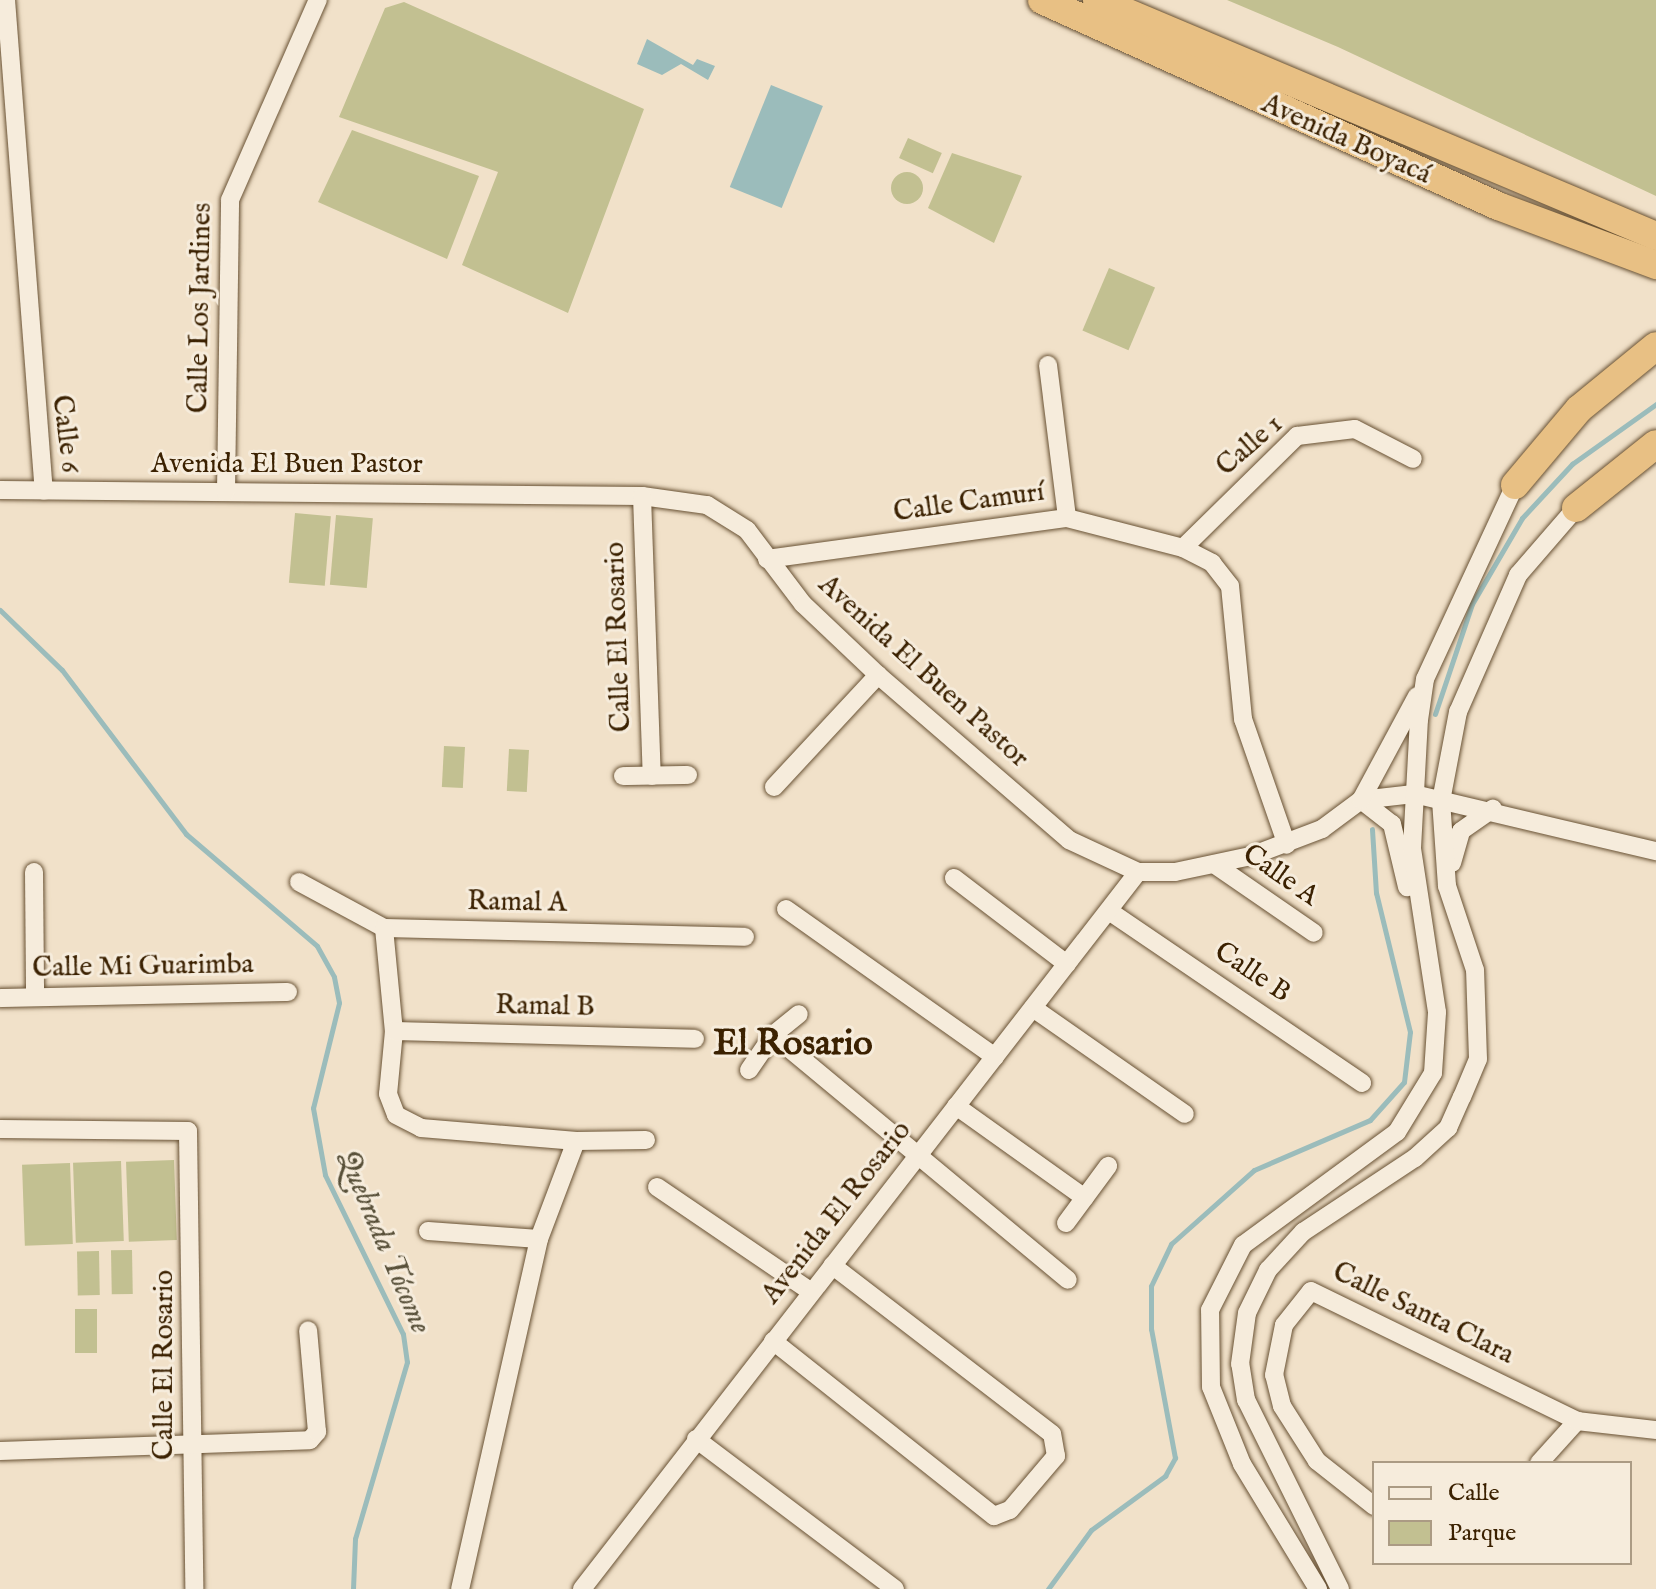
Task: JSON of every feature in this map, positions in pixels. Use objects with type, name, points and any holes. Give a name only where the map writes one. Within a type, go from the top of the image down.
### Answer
[{"type":"highway","name":"Avenida Boyacá","points":[[1042,0],[1484,200],[1656,265]]},
{"type":"highway","name":"Avenida Boyacá","points":[[1097,0],[1656,236]]},
{"type":"highway","points":[[1515,485],[1579,409],[1656,346]]},
{"type":"highway","points":[[1576,508],[1656,444]]},
{"type":"street","name":"Calle 6","points":[[6,0],[44,491]]},
{"type":"street","name":"Calle Los Jardines","points":[[226,492],[230,200],[318,0]]},
{"type":"street","points":[[1048,365],[1067,518]]},
{"type":"street","name":"Calle 1","points":[[1183,548],[1297,436],[1355,429],[1413,459]]},
{"type":"street","points":[[1361,800],[1425,679],[1515,485]]},
{"type":"street","name":"Avenida El Buen Pastor","points":[[0,490],[642,496],[718,508],[878,675],[1069,840],[1138,872]]},
{"type":"street","name":"Calle El Rosario","points":[[642,496],[652,776]]},
{"type":"street","points":[[1340,1589],[1246,1400],[1240,1364],[1247,1313],[1268,1270],[1303,1232],[1415,1158],[1448,1128],[1478,1059],[1475,970],[1447,886],[1441,801],[1458,712],[1484,646],[1518,575],[1576,508]]},
{"type":"street","name":"Calle Camurí","points":[[767,559],[1067,518],[1183,548],[1212,563],[1230,586],[1243,719],[1287,845]]},
{"type":"street","points":[[774,787],[878,675]]},
{"type":"street","points":[[1419,919],[1414,794],[1425,679]]},
{"type":"street","points":[[623,776],[688,775]]},
{"type":"street","points":[[1138,872],[1214,864],[1287,845],[1361,800],[1414,794],[1493,809],[1656,851]]},
{"type":"street","points":[[1318,1589],[1242,1464],[1211,1387],[1210,1310],[1243,1245],[1397,1132],[1418,1107],[1433,1073],[1437,1012],[1419,919],[1392,824],[1361,800]]},
{"type":"street","points":[[1447,886],[1461,831],[1493,809]]},
{"type":"street","name":"Calle A","points":[[1214,864],[1314,933]]},
{"type":"street","points":[[34,872],[35,997]]},
{"type":"street","name":"Avenida El Rosario","points":[[582,1589],[810,1291],[1138,872]]},
{"type":"street","points":[[954,878],[1067,964]]},
{"type":"street","name":"Ramal A","points":[[299,882],[384,928],[745,937]]},
{"type":"street","points":[[786,909],[995,1057]]},
{"type":"street","name":"Calle B","points":[[1109,911],[1362,1083]]},
{"type":"street","points":[[384,928],[394,1031],[388,1094],[407,1124],[576,1141],[646,1140]]},
{"type":"street","name":"Calle Mi Guarimba","points":[[0,998],[288,992]]},
{"type":"street","points":[[1033,1008],[1185,1114]]},
{"type":"street","points":[[749,1070],[773,1035],[799,1014]]},
{"type":"street","name":"Ramal B","points":[[394,1031],[695,1039]]},
{"type":"street","points":[[773,1035],[915,1159],[1068,1280]]},
{"type":"street","points":[[956,1106],[1085,1198]]},
{"type":"street","name":"Calle El Rosario","points":[[0,1129],[181,1126],[191,1141],[194,1589]]},
{"type":"street","points":[[460,1589],[539,1239],[576,1141]]},
{"type":"street","points":[[1066,1223],[1108,1166]]},
{"type":"street","points":[[657,1187],[810,1291]]},
{"type":"street","points":[[428,1231],[539,1239]]},
{"type":"street","points":[[773,1341],[994,1516],[1010,1510],[1059,1444],[832,1265]]},
{"type":"street","name":"Calle Santa Clara","points":[[1372,1504],[1317,1461],[1282,1406],[1274,1375],[1284,1325],[1311,1291],[1577,1421],[1656,1430]]},
{"type":"street","points":[[0,1451],[194,1448],[315,1438],[308,1330]]},
{"type":"street","points":[[1541,1461],[1577,1421]]},
{"type":"street","points":[[696,1439],[895,1589]]},
{"type":"green space","points":[[1227,0],[1656,0],[1656,196],[1338,47]]},
{"type":"green space","points":[[404,2],[644,109],[568,313],[462,265],[498,172],[339,117],[385,8]]},
{"type":"green space","points":[[352,130],[479,176],[447,259],[318,202]]},
{"type":"green space","points":[[908,138],[942,153],[933,173],[899,158]]},
{"type":"green space","points":[[952,153],[1022,176],[994,243],[928,208]]},
{"type":"green space","points":[[907,172],[918,177],[923,188],[918,199],[907,204],[896,199],[891,188],[896,177]]},
{"type":"green space","points":[[1109,268],[1155,288],[1128,350],[1082,331]]},
{"type":"green space","points":[[295,513],[331,516],[325,586],[289,583]]},
{"type":"green space","points":[[336,515],[373,518],[367,588],[330,585]]},
{"type":"green space","points":[[444,746],[465,747],[463,788],[442,787]]},
{"type":"green space","points":[[509,749],[529,750],[527,792],[507,791]]},
{"type":"green space","points":[[174,1160],[177,1240],[129,1242],[126,1162]]},
{"type":"green space","points":[[121,1161],[124,1241],[76,1243],[73,1163]]},
{"type":"green space","points":[[70,1163],[73,1244],[25,1246],[22,1165]]},
{"type":"green space","points":[[111,1250],[132,1250],[133,1294],[112,1294]]},
{"type":"green space","points":[[77,1251],[99,1251],[100,1295],[78,1295]]},
{"type":"green space","points":[[75,1309],[97,1309],[97,1353],[75,1353]]},
{"type":"water","points":[[647,39],[693,65],[697,59],[715,66],[708,80],[681,64],[662,75],[637,64]]},
{"type":"water","points":[[771,85],[823,106],[782,208],[730,187]]},
{"type":"waterway","points":[[1435,714],[1472,604],[1522,518],[1572,464],[1656,404]]},
{"type":"waterway","name":"Quebrada Tócome","points":[[0,610],[62,670],[186,834],[317,946],[334,977],[339,1003],[313,1108],[325,1175],[403,1334],[407,1362],[355,1539],[353,1589]]},
{"type":"waterway","points":[[1048,1589],[1091,1530],[1165,1476],[1175,1458],[1151,1329],[1151,1286],[1171,1244],[1254,1170],[1370,1120],[1404,1082],[1410,1032],[1376,893],[1372,829]]},
{"type":"district","name":"El Rosario","points":[[793,1045]]}]
